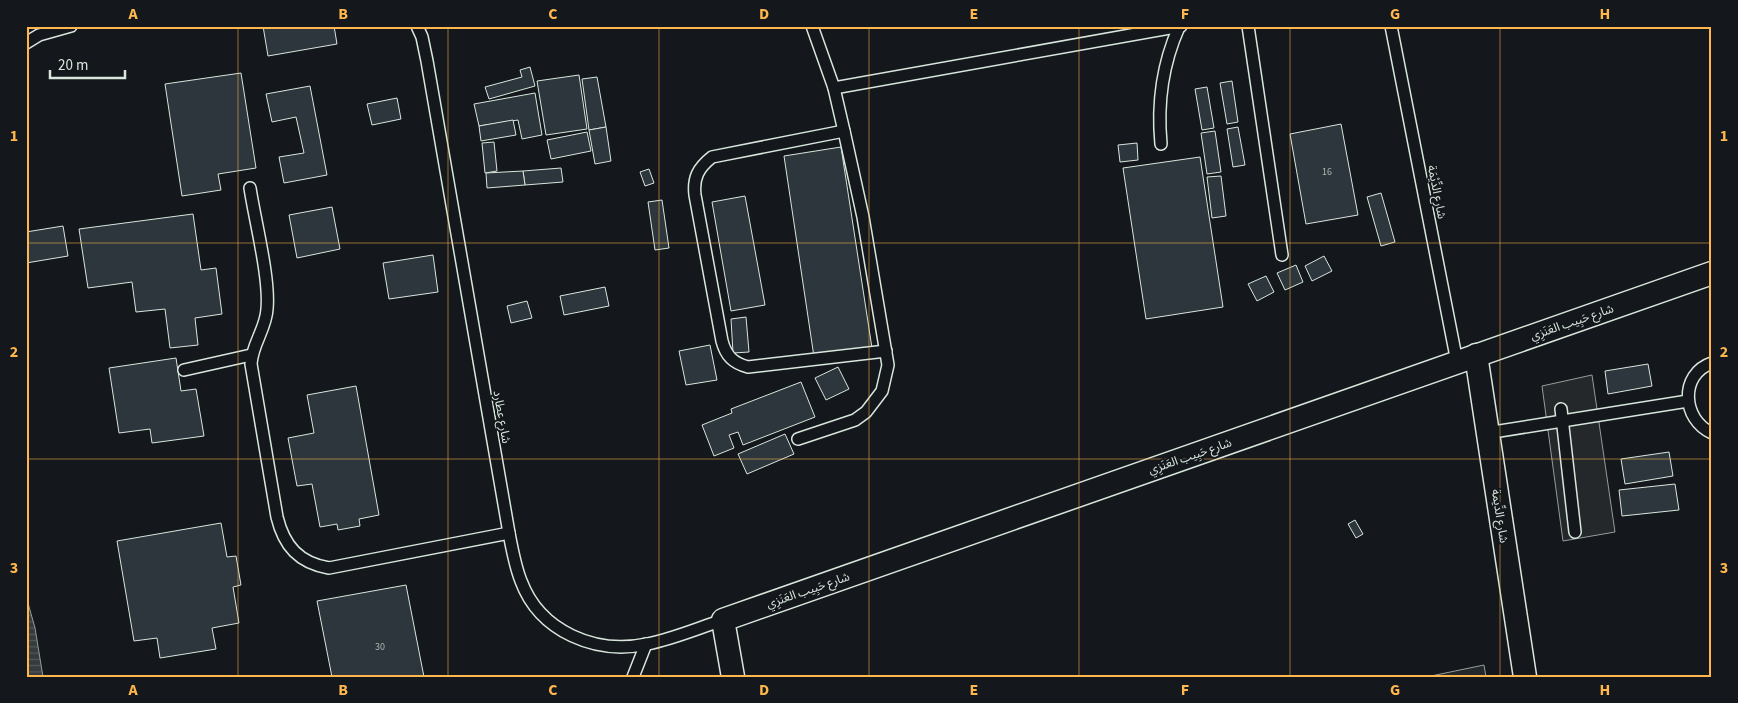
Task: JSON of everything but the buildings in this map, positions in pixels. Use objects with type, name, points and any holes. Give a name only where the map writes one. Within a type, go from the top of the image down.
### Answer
[{"type":"street","name":"شارع حَبِيب العَنَزِي","points":[[723,620],[1712,273]]},
{"type":"street","name":"شارع الدِّيمة","points":[[1466,359],[1487,433],[1525,677]]},
{"type":"street","points":[[723,620],[733,677]]},
{"type":"lane","points":[[26,43],[39,35],[71,26]]},
{"type":"lane","name":"شارع عطارد","points":[[417,26],[422,37],[427,61],[509,533],[521,582],[533,604],[551,623],[572,637],[596,645],[621,648],[646,644],[723,620]]},
{"type":"lane","points":[[798,439],[855,420],[876,403],[887,378],[886,351],[864,226],[844,131],[834,88],[812,26]]},
{"type":"lane","points":[[834,88],[1180,26]]},
{"type":"lane","points":[[1161,144],[1159,104],[1161,84],[1167,58],[1180,26]]},
{"type":"lane","points":[[1248,26],[1282,255]]},
{"type":"lane","name":"شارع الدِّيْمَة","points":[[1391,26],[1466,359]]},
{"type":"lane","points":[[844,131],[712,157],[696,173],[694,184],[722,342],[733,362],[748,367],[886,351]]},
{"type":"lane","points":[[250,188],[268,298],[263,329],[251,355],[252,372],[280,529],[285,541],[304,560],[329,568],[509,533]]},
{"type":"lane","points":[[184,370],[251,355]]},
{"type":"lane","points":[[1712,362],[1699,370],[1692,380],[1688,402],[1696,422],[1712,433]]},
{"type":"lane","points":[[1487,433],[1688,402]]},
{"type":"lane","points":[[1561,409],[1575,532]]},
{"type":"lane","points":[[633,677],[646,644]]},
{"type":"shaded area","points":[[1592,375],[1615,532],[1563,541],[1542,386]]},
{"type":"shaded area","points":[[26,596],[35,628],[43,677],[26,677]]},
{"type":"shaded area","points":[[1484,665],[1486,677],[1431,677],[1431,676]]}]
